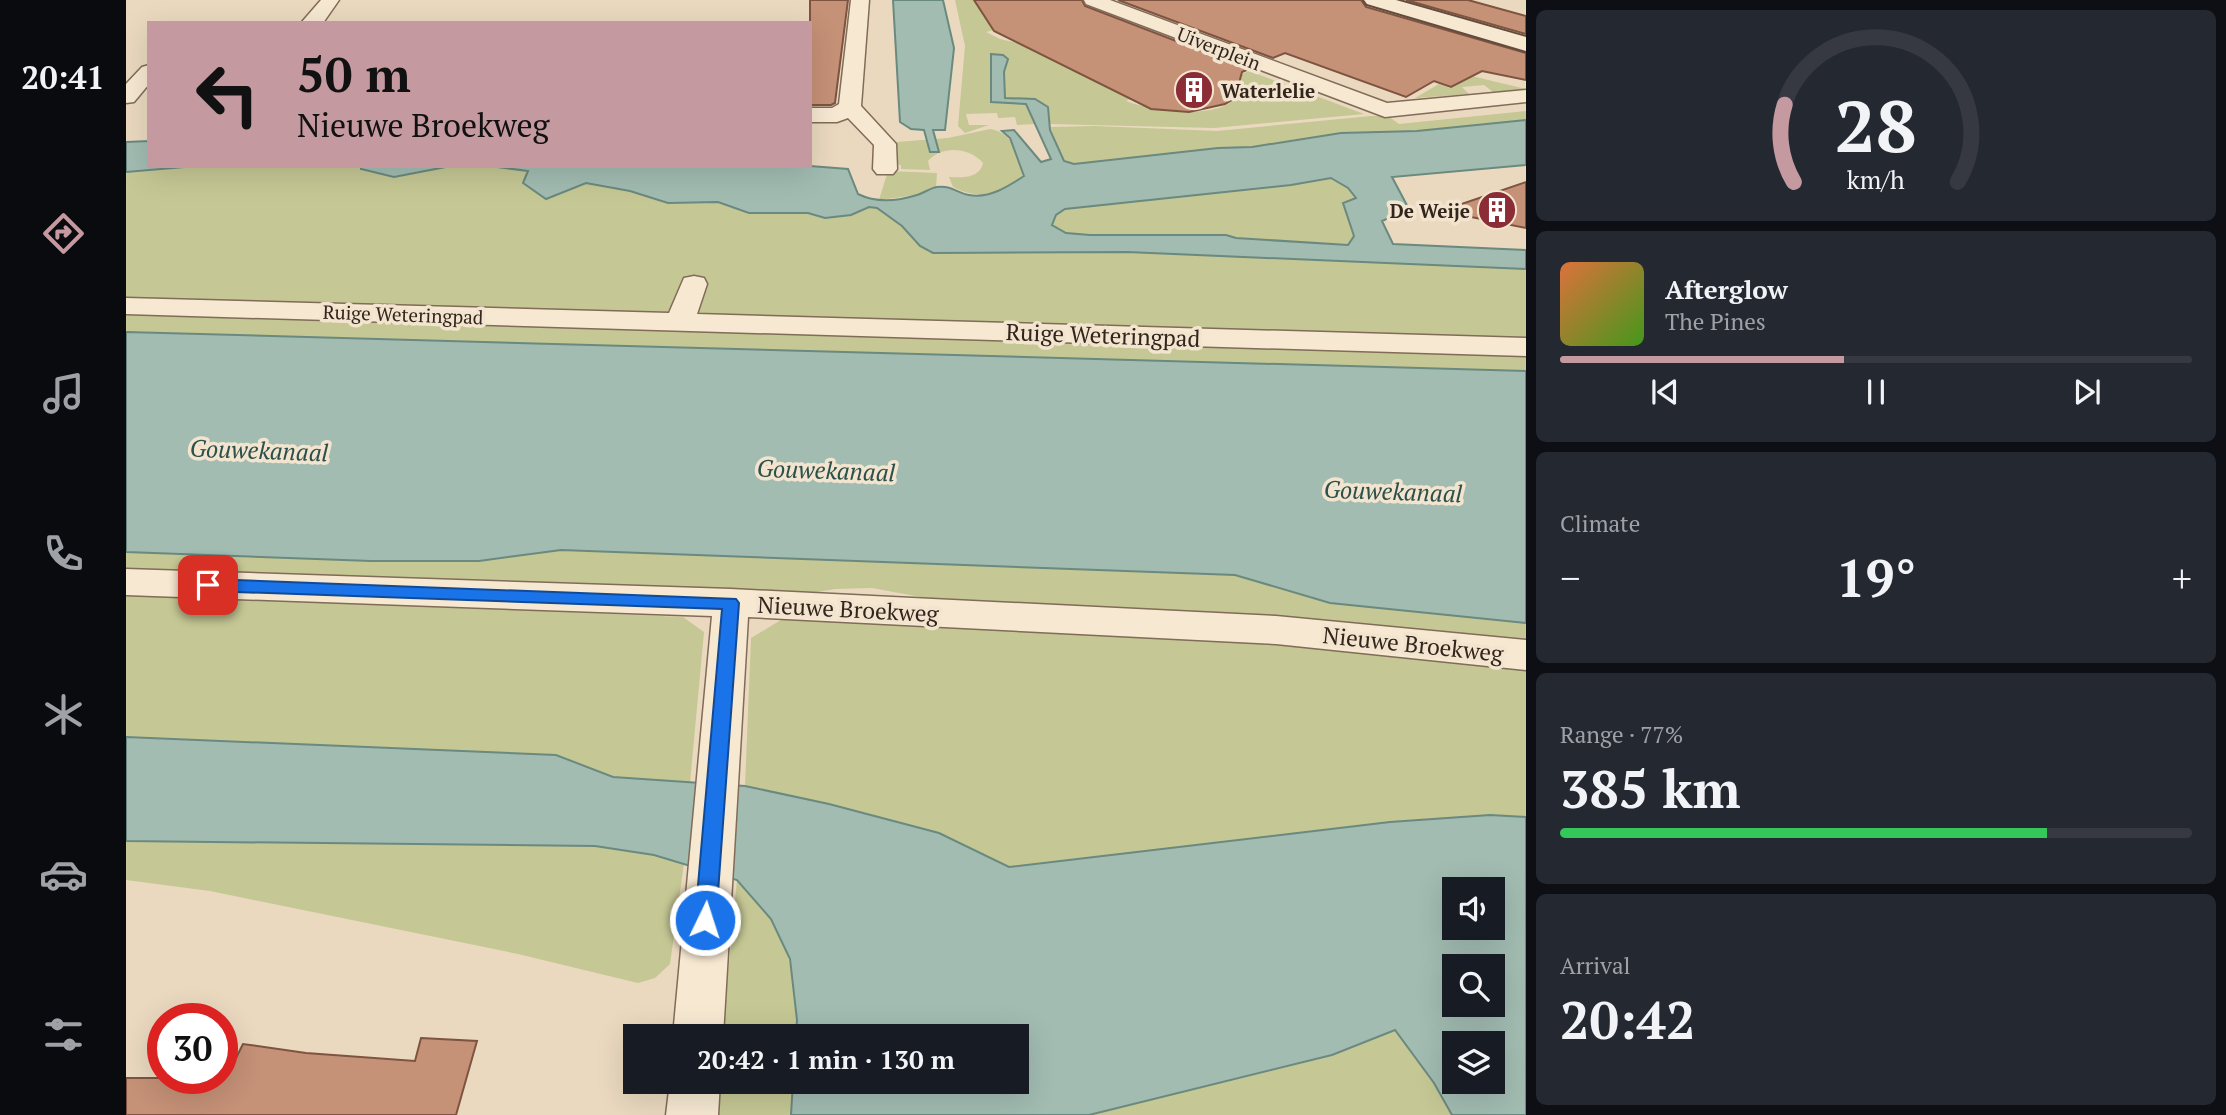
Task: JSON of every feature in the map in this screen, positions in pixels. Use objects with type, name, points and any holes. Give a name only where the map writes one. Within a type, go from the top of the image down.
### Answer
[{"type":"main road","points":[[1374,0],[1526,44]]},
{"type":"street","points":[[315,21],[330,0]]},
{"type":"street","points":[[860,0],[850,107],[885,144],[885,169]]},
{"type":"street","name":"Uiverplein","points":[[1093,0],[1385,110],[1526,96]]},
{"type":"street","points":[[126,97],[147,73]]},
{"type":"street","points":[[812,115],[837,115],[850,107]]},
{"type":"street","points":[[680,322],[694,284]]},
{"type":"street","name":"Ruige Weteringpad","points":[[126,306],[1526,347]]},
{"type":"street","name":"Nieuwe Broekweg","points":[[126,582],[729,622],[1276,630],[1526,656]]},
{"type":"street","points":[[699,1024],[729,622]]},
{"type":"street","points":[[692,1115],[694,1094]]},
{"type":"green space","points":[[955,0],[974,0],[1002,28],[986,32],[1000,39],[1026,45],[1137,95],[1126,101],[1137,105],[1190,112],[1224,106],[1235,98],[1239,86],[1225,82],[1249,71],[1364,114],[1214,128],[1050,124],[1048,107],[1035,99],[1005,98],[1004,72],[991,55],[992,102],[1026,104],[1035,124],[1017,125],[1015,117],[998,118],[997,113],[966,114],[969,125],[989,125],[965,133],[958,126],[965,46]]},
{"type":"green space","points":[[1463,74],[1526,89],[1493,92],[1484,85],[1462,87],[1469,94],[1415,98],[1439,84],[1450,88],[1459,83]]},
{"type":"green space","points":[[1526,111],[1526,120],[1417,131],[1341,133],[1252,147],[1218,148],[1074,164],[1065,162],[1050,127],[1217,131],[1371,116],[1388,116],[1399,124]]},
{"type":"green space","points":[[990,129],[998,131],[1010,140],[1018,153],[1025,177],[990,193],[973,194],[953,187],[949,177],[975,174],[983,163],[963,151],[940,152],[928,161],[930,170],[901,169],[901,165],[895,164],[897,142],[948,138]]},
{"type":"green space","points":[[173,168],[361,168],[394,177],[441,168],[506,168],[529,171],[546,199],[586,183],[630,191],[668,203],[718,202],[749,213],[808,213],[825,218],[851,215],[869,207],[877,208],[902,226],[920,246],[933,253],[1127,252],[1526,269],[1526,371],[126,332],[126,172]]},
{"type":"green space","points":[[888,171],[937,173],[936,187],[917,195],[879,200]]},
{"type":"green space","points":[[1331,178],[1348,188],[1357,198],[1344,203],[1354,236],[1348,245],[1236,238],[1226,235],[1090,235],[1066,233],[1052,225],[1056,215],[1065,209],[1291,185]]},
{"type":"green space","points":[[561,550],[1235,575],[1330,603],[1526,623],[1526,645],[1260,614],[1168,614],[937,600],[872,588],[835,589],[794,596],[126,573],[126,552],[371,561],[479,561]]},
{"type":"green space","points":[[126,592],[683,617],[704,632],[690,783],[613,777],[556,755],[126,737]]},
{"type":"green space","points":[[781,620],[866,621],[1213,637],[1526,666],[1526,817],[1490,815],[1390,822],[1009,867],[939,833],[829,804],[745,786],[751,638]]},
{"type":"green space","points":[[126,841],[595,846],[654,855],[684,863],[670,964],[655,978],[638,983],[518,954],[210,891],[126,880]]},
{"type":"green space","points":[[737,880],[769,915],[785,948],[793,977],[796,1024],[723,1024]]},
{"type":"green space","points":[[1395,1030],[1434,1083],[1452,1115],[1089,1115],[1332,1056]]},
{"type":"green space","points":[[717,1094],[792,1094],[791,1115],[716,1115]]},
{"type":"water","points":[[893,0],[943,0],[954,48],[945,130],[933,130],[939,152],[930,152],[924,130],[911,129],[900,122]]},
{"type":"water","points":[[991,54],[1003,55],[1008,59],[1004,72],[1005,98],[1035,99],[1048,107],[1050,130],[1064,161],[1074,164],[1218,148],[1252,147],[1341,133],[1417,131],[1526,120],[1526,165],[1392,177],[1409,209],[1382,221],[1393,244],[1526,250],[1526,269],[1127,252],[933,253],[920,246],[902,226],[877,208],[869,207],[851,215],[825,218],[808,213],[749,213],[718,202],[668,203],[630,191],[586,183],[546,199],[523,183],[528,171],[505,168],[812,166],[848,169],[858,194],[872,199],[902,199],[942,187],[976,196],[991,193],[1024,176],[1010,138],[1002,131],[1014,130],[1041,162],[1051,159],[1026,104],[991,102]],"holes":[[[1331,178],[1348,188],[1356,198],[1343,203],[1354,236],[1348,245],[1236,238],[1226,235],[1090,235],[1066,233],[1052,225],[1056,215],[1065,209],[1291,185]]]},
{"type":"water","points":[[147,141],[147,168],[173,168],[126,172],[126,142]]},
{"type":"water","points":[[361,168],[441,168],[394,177]]},
{"type":"water","name":"Gouwekanaal","points":[[126,332],[1526,371],[1526,623],[1330,603],[1235,575],[561,550],[479,561],[371,561],[126,552]]},
{"type":"water","points":[[126,737],[556,755],[613,777],[745,786],[829,804],[939,833],[1009,867],[1390,822],[1490,815],[1526,817],[1526,1115],[1452,1115],[1434,1083],[1395,1030],[1332,1055],[1089,1115],[791,1115],[792,1094],[1029,1094],[1029,1024],[797,1024],[790,959],[771,919],[737,880],[654,855],[595,846],[126,841]]},
{"type":"building","points":[[810,0],[848,0],[835,103],[831,105],[812,105]]},
{"type":"building","points":[[974,0],[1082,0],[1085,6],[1249,69],[1242,72],[1235,98],[1225,104],[1189,112],[1151,109],[994,31]]},
{"type":"building","points":[[1118,0],[1361,0],[1366,7],[1526,53],[1526,80],[1482,71],[1451,87],[1434,81],[1406,97],[1285,53],[1273,58]]},
{"type":"building","points":[[1406,0],[1468,0],[1526,16],[1526,34]]},
{"type":"building","name":"De Weije","points":[[1526,182],[1526,228],[1441,211]]},
{"type":"building","points":[[421,1038],[477,1041],[456,1115],[126,1115],[126,1078],[147,1078],[147,1094],[238,1094],[238,1054],[243,1044],[306,1053],[415,1061]]},
{"type":"place","name":"Waterlelie","points":[[1194,90]]},
{"type":"place","name":"De Weije","points":[[1497,210]]},
{"type":"route","points":[[208,585],[731,603],[705,920]]}]
